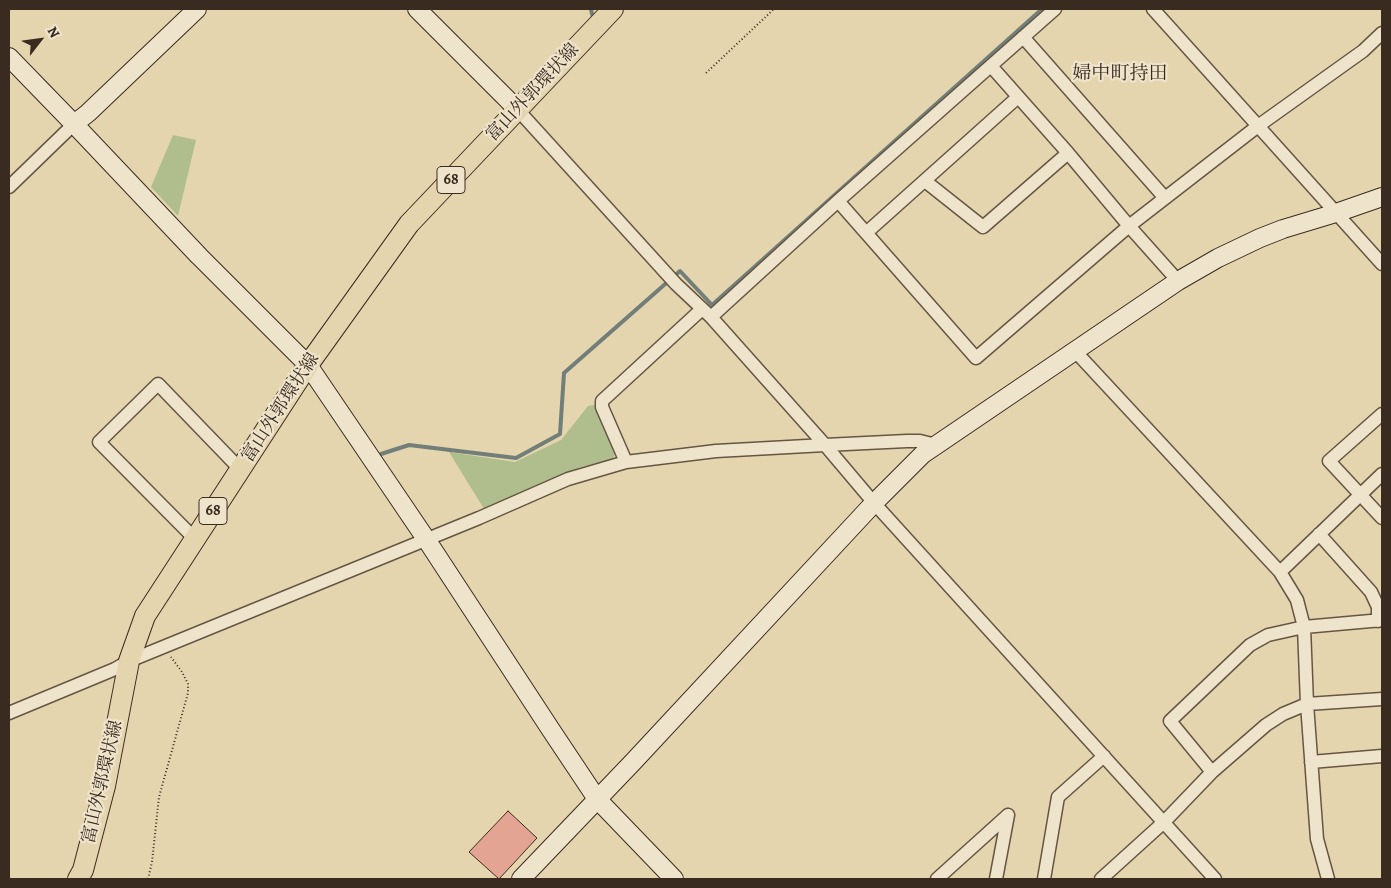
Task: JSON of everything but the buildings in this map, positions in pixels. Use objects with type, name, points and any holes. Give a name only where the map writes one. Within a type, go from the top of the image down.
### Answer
[{"type":"main road","name":"富山外郭環状線","points":[[78,879],[83,870],[105,786],[129,661],[145,616],[308,365],[409,224],[613,9]]},
{"type":"street","points":[[9,187],[197,9]]},
{"type":"street","points":[[418,9],[518,110],[676,284],[707,313],[874,503],[1215,879]]},
{"type":"street","points":[[626,462],[602,407],[602,401],[838,201],[1055,9]]},
{"type":"street","points":[[1153,9],[1382,264]]},
{"type":"street","points":[[838,201],[976,358],[1129,226],[1258,126],[1363,51],[1382,33]]},
{"type":"street","points":[[1023,37],[1165,198]]},
{"type":"street","points":[[9,57],[199,256],[308,365],[426,539],[597,799],[674,879]]},
{"type":"street","points":[[991,66],[1178,281]]},
{"type":"street","points":[[866,233],[1018,97]]},
{"type":"street","points":[[924,181],[983,227],[1068,153]]},
{"type":"street","points":[[521,879],[874,503],[923,454],[1178,281],[1218,258],[1283,229],[1382,197]]},
{"type":"street","points":[[1075,351],[1280,572],[1297,600],[1304,626],[1307,704],[1317,839],[1328,879]]},
{"type":"street","points":[[195,539],[100,442],[158,384],[240,469]]},
{"type":"street","points":[[1382,414],[1329,461],[1382,518]]},
{"type":"street","points":[[9,713],[115,669],[129,661],[479,518],[568,479],[626,462],[716,451],[824,444],[920,441],[936,445]]},
{"type":"street","points":[[1280,572],[1382,474]]},
{"type":"street","points":[[1212,772],[1170,721],[1250,645],[1268,635],[1304,626],[1380,621],[1378,607],[1371,592],[1320,534]]},
{"type":"street","points":[[1104,878],[1164,822],[1212,772],[1266,725],[1283,714],[1307,704],[1382,699]]},
{"type":"street","points":[[1044,879],[1058,797],[1104,756]]},
{"type":"street","points":[[1311,762],[1382,756]]},
{"type":"street","points":[[937,879],[1008,815],[996,879]]},
{"type":"path","points":[[706,73],[774,9]]},
{"type":"path","points":[[148,879],[152,862],[159,797],[188,693],[188,684],[182,672],[164,647]]},
{"type":"green space","points":[[173,135],[196,140],[178,216],[151,187]]},
{"type":"green space","points":[[594,405],[616,450],[613,459],[581,467],[484,509],[449,452],[515,462],[561,440],[588,406]]},
{"type":"waterway","points":[[591,9],[592,14]]},
{"type":"waterway","points":[[381,454],[409,445],[516,458],[560,434],[564,373],[680,271],[712,305],[1042,9]]},
{"type":"district","name":"婦中町持田","points":[[1120,74]]}]
